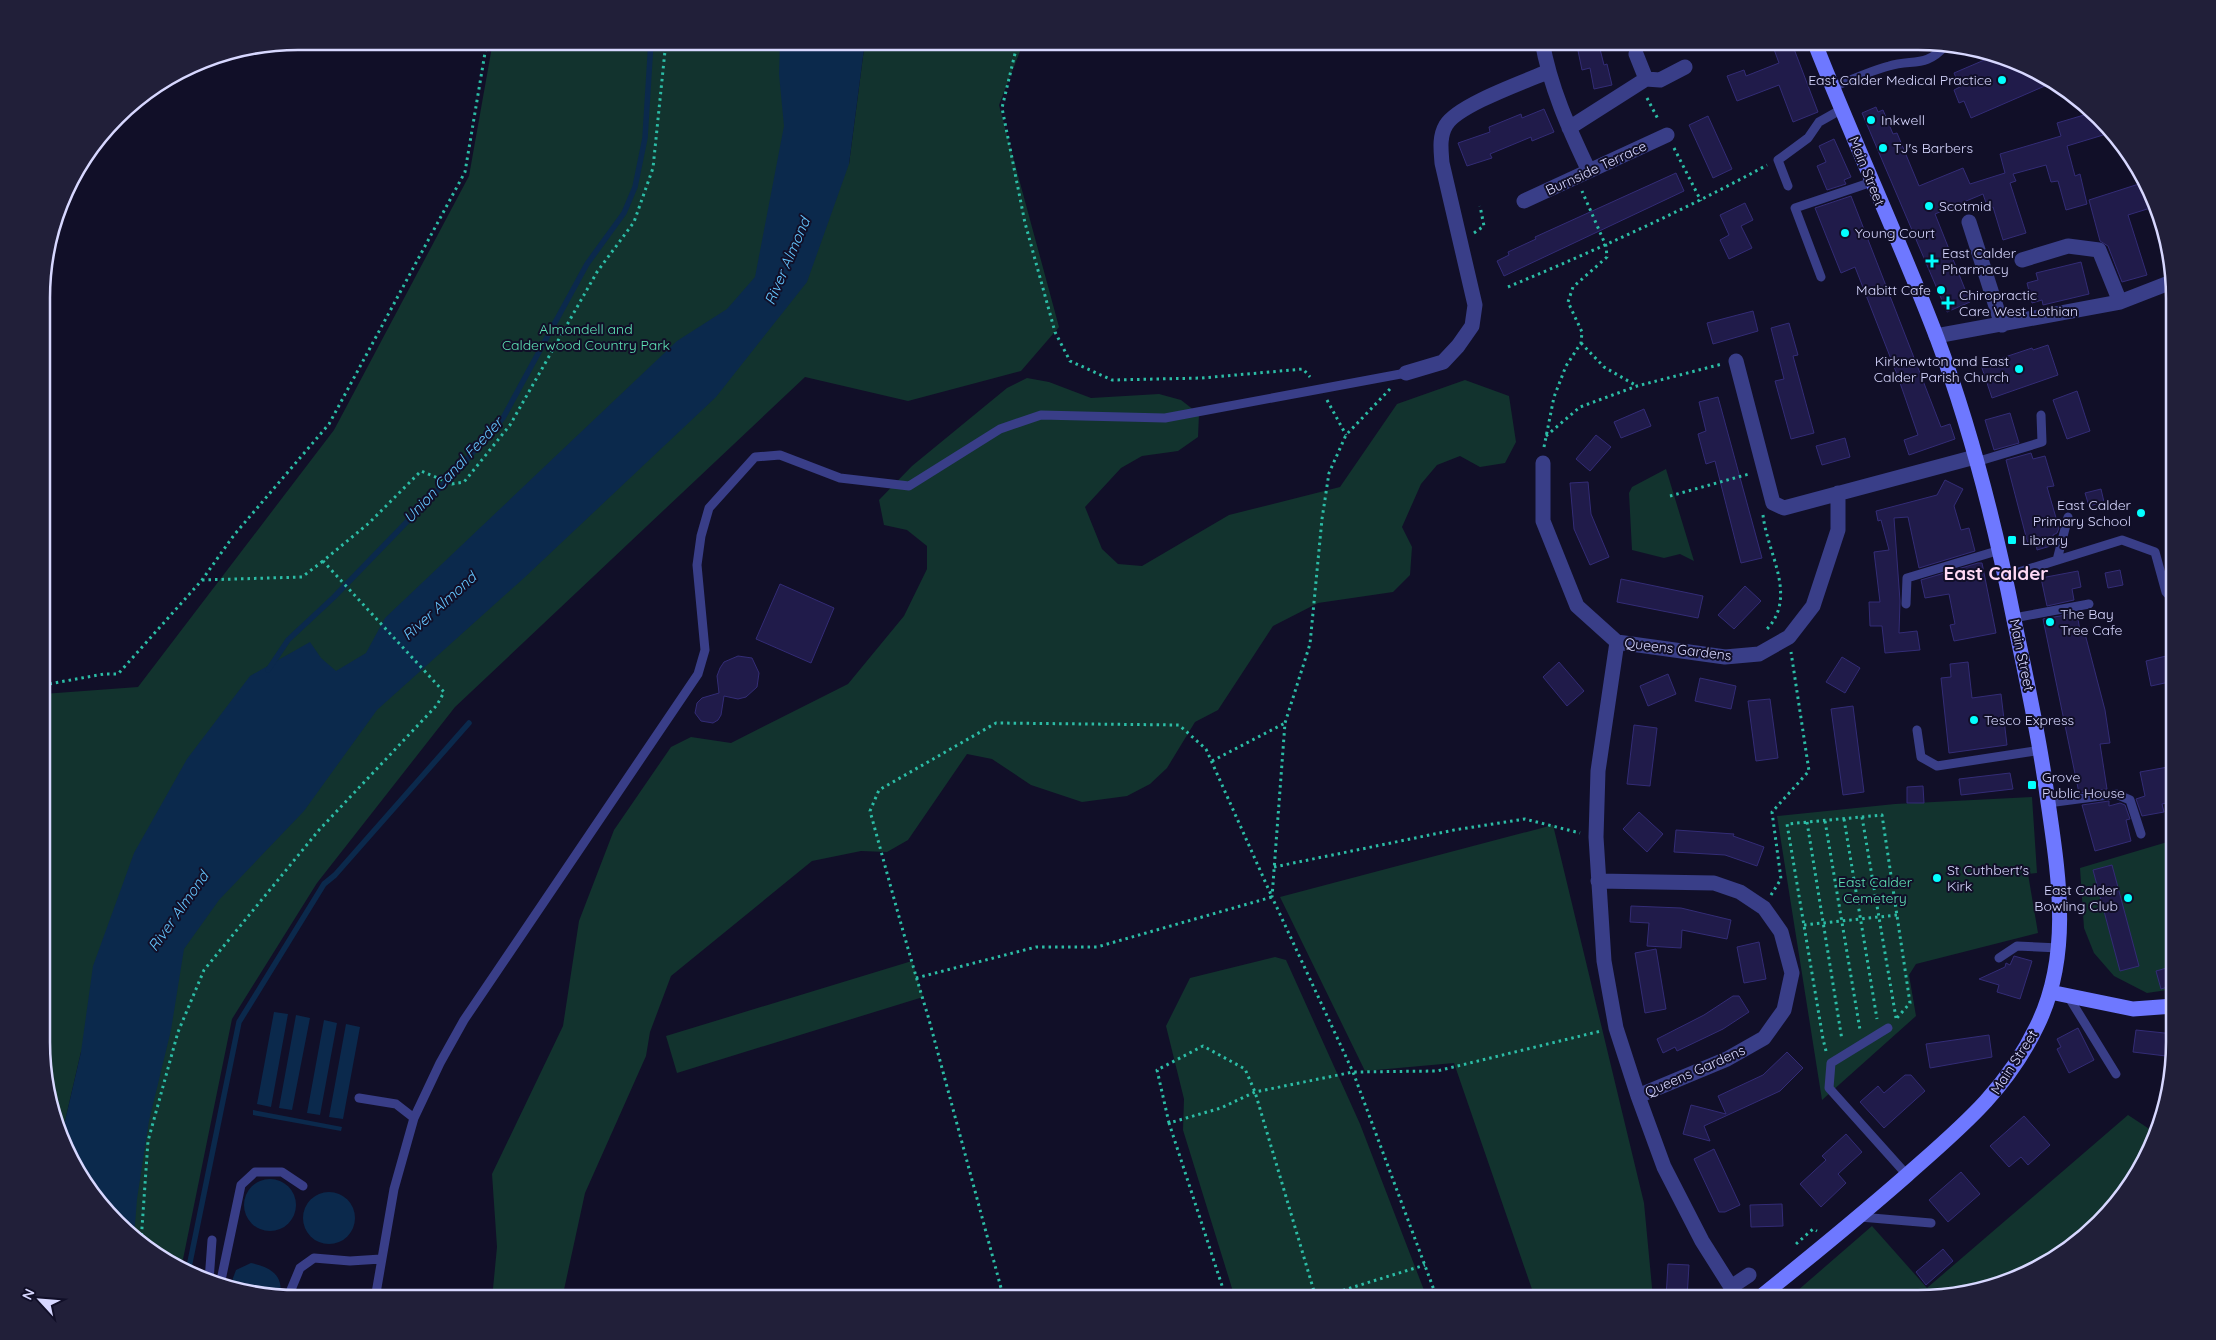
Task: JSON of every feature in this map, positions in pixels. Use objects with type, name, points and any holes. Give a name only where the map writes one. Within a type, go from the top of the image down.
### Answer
[{"type":"main road","name":"Main Street","points":[[1769,1290],[1860,1217],[1961,1129],[1995,1094],[2021,1056],[2038,1024],[2050,992],[2059,948],[2061,914],[2041,750],[2006,576],[1975,459],[1936,336],[1818,50]]},
{"type":"main road","points":[[2050,992],[2134,1008],[2166,1006]]},
{"type":"street","points":[[1543,50],[1547,72],[1569,128],[1582,174]]},
{"type":"street","points":[[1636,54],[1646,79]]},
{"type":"street","points":[[1569,128],[1646,79],[1660,80],[1685,67]]},
{"type":"street","points":[[1406,373],[1443,362],[1458,346],[1472,326],[1475,305],[1459,243],[1442,163],[1440,141],[1446,125],[1460,111],[1547,72]]},
{"type":"street","name":"Burnside Terrace","points":[[1524,201],[1667,135]]},
{"type":"street","points":[[1969,222],[2002,325]]},
{"type":"street","points":[[2022,260],[2068,246],[2099,250],[2120,302]]},
{"type":"street","points":[[1936,336],[2120,302],[2165,284]]},
{"type":"street","points":[[1736,361],[1773,503],[1784,508],[1975,459]]},
{"type":"street","points":[[1542,463],[1543,521],[1577,606],[1617,642]]},
{"type":"street","name":"Queens Gardens","points":[[1749,1275],[1731,1287],[1702,1242],[1664,1167],[1616,1028],[1604,961],[1598,881],[1596,837],[1598,772],[1617,642],[1725,657],[1759,654],[1789,637],[1812,606],[1838,530],[1838,493]]},
{"type":"street","name":"Queens Gardens","points":[[1598,881],[1714,883],[1740,892],[1764,908],[1781,932],[1792,973],[1784,1010],[1764,1038],[1727,1059],[1638,1096]]},
{"type":"lane","points":[[1833,87],[1890,66],[1915,64],[1940,51]]},
{"type":"lane","points":[[1788,186],[1778,160],[1808,138],[1819,122],[1842,110]]},
{"type":"lane","points":[[1821,277],[1795,208],[1872,182]]},
{"type":"lane","points":[[376,1290],[394,1189],[414,1118],[440,1063],[464,1020],[698,674],[705,650],[697,565],[701,536],[709,508],[755,457],[780,455],[840,478],[909,486],[1000,429],[1041,415],[1165,418],[1406,373]]},
{"type":"lane","points":[[1975,459],[2042,442],[2041,414]]},
{"type":"lane","points":[[2057,560],[2068,517]]},
{"type":"lane","points":[[2006,576],[2122,540],[2155,552],[2166,592]]},
{"type":"lane","points":[[1906,604],[1907,578],[2000,550]]},
{"type":"lane","points":[[2014,618],[2088,604]]},
{"type":"lane","points":[[1917,730],[1921,757],[1937,766],[2041,750]]},
{"type":"lane","points":[[2048,803],[2116,794],[2130,800],[2142,834]]},
{"type":"lane","points":[[1999,958],[2017,946],[2059,948]]},
{"type":"lane","points":[[2068,996],[2116,1074]]},
{"type":"lane","points":[[1884,1030],[1830,1063],[1829,1088],[1907,1175]]},
{"type":"lane","points":[[359,1098],[396,1104],[414,1118]]},
{"type":"lane","points":[[221,1278],[241,1185],[255,1172],[282,1172],[303,1186]]},
{"type":"lane","points":[[1860,1217],[1931,1223]]},
{"type":"lane","points":[[210,1274],[212,1240]]},
{"type":"lane","points":[[291,1290],[300,1268],[314,1258],[350,1261],[381,1259]]},
{"type":"path","points":[[50,684],[104,674],[118,674],[202,580],[234,535],[329,424],[465,172],[485,50]]},
{"type":"path","points":[[202,580],[302,577],[369,523],[421,471],[452,484],[464,482],[510,425],[597,272],[634,222],[653,168],[665,50]]},
{"type":"path","points":[[1016,50],[1002,108],[1025,223],[1055,332],[1070,361],[1112,380],[1202,378],[1303,369],[1320,389],[1346,435]]},
{"type":"path","points":[[1508,287],[1606,246],[1701,201],[1778,160]]},
{"type":"path","points":[[1542,463],[1545,437],[1554,398],[1566,366],[1581,342],[1582,332],[1568,302],[1572,287],[1607,257],[1606,246],[1582,174]]},
{"type":"path","points":[[1459,243],[1484,226],[1480,206]]},
{"type":"path","points":[[1581,342],[1604,367],[1637,386]]},
{"type":"path","points":[[1545,437],[1580,407],[1637,386],[1736,361]]},
{"type":"path","points":[[1272,897],[1285,723],[1310,644],[1322,519],[1329,473],[1346,435],[1406,373]]},
{"type":"path","points":[[1670,496],[1764,470]]},
{"type":"path","points":[[1763,634],[1775,621],[1782,602],[1778,576],[1762,515],[1773,503]]},
{"type":"path","points":[[142,1234],[148,1141],[178,1032],[204,970],[319,830],[437,705],[444,692],[435,685],[323,561]]},
{"type":"path","points":[[1764,908],[1781,879],[1772,812],[1808,771],[1789,637]]},
{"type":"path","points":[[1002,1290],[870,811],[879,790],[996,723],[1178,725],[1206,749],[1352,1072],[1434,1290]]},
{"type":"path","points":[[1212,761],[1285,723]]},
{"type":"path","points":[[1830,1063],[1822,1039],[1787,824],[1882,816],[1910,1003],[1884,1030]]},
{"type":"path","points":[[1862,817],[1896,1018]]},
{"type":"path","points":[[1274,867],[1454,830],[1525,818],[1596,837]]},
{"type":"path","points":[[1844,819],[1861,919],[1884,1030]]},
{"type":"path","points":[[1825,821],[1862,1042]]},
{"type":"path","points":[[1807,822],[1845,1053]]},
{"type":"path","points":[[916,978],[1036,947],[1097,947],[1272,897]]},
{"type":"path","points":[[1804,925],[1897,915]]},
{"type":"path","points":[[1169,1123],[1221,1108],[1255,1092],[1352,1072],[1437,1071],[1616,1028]]},
{"type":"path","points":[[1223,1290],[1169,1123],[1157,1070],[1203,1046],[1245,1069],[1255,1092],[1315,1290]]},
{"type":"path","points":[[1343,1290],[1425,1265]]},
{"type":"green space","name":"Almondell and Calderwood Country Park","points":[[491,50],[835,50],[849,164],[864,50],[1020,50],[999,105],[1059,327],[1021,371],[908,401],[805,377],[455,707],[317,883],[232,1019],[183,1261],[147,1239],[114,1208],[81,1052],[65,1121],[66,1128],[58,1106],[52,1074],[50,1042],[50,693],[138,687],[334,430],[469,176]]},
{"type":"green space","points":[[1027,378],[1049,382],[1091,398],[1159,394],[1181,400],[1199,414],[1198,437],[1178,451],[1142,456],[1121,468],[1085,507],[1102,549],[1118,564],[1142,566],[1229,515],[1340,487],[1397,404],[1465,380],[1509,396],[1516,442],[1505,463],[1480,467],[1460,456],[1437,465],[1421,484],[1402,527],[1412,547],[1410,575],[1393,592],[1318,603],[1273,626],[1218,710],[1195,722],[1167,768],[1150,784],[1127,796],[1082,802],[1031,785],[992,759],[967,754],[908,840],[887,852],[861,851],[812,861],[671,976],[650,1032],[646,1056],[585,1193],[564,1290],[493,1290],[497,1247],[492,1174],[563,1026],[579,921],[614,830],[671,747],[691,737],[731,743],[848,684],[904,616],[927,569],[927,546],[907,530],[884,525],[879,500],[912,466],[1007,388]]},
{"type":"green space","points":[[1666,469],[1694,561],[1680,554],[1664,558],[1632,550],[1629,493],[1632,487]]},
{"type":"green space","name":"East Calder Cemetery","points":[[2032,797],[2037,873],[2028,874],[2038,933],[1916,964],[1909,975],[1916,1016],[1822,1100],[1777,816],[1895,804]]},
{"type":"green space","points":[[1553,825],[1644,1203],[1652,1290],[1532,1290],[1454,1063],[1365,1071],[1280,897]]},
{"type":"green space","name":"East Calder Bowling Club","points":[[2166,842],[2166,990],[2147,993],[2114,976],[2094,953],[2084,928],[2080,868]]},
{"type":"green space","points":[[1275,957],[1286,960],[1360,1124],[1424,1290],[1233,1290],[1183,1130],[1184,1099],[1166,1026],[1190,978]]},
{"type":"green space","points":[[912,961],[923,997],[677,1073],[666,1036]]},
{"type":"green space","points":[[2128,1115],[2150,1129],[2133,1166],[2104,1206],[2069,1239],[2042,1257],[2013,1271],[1982,1282],[1950,1288],[1918,1290],[1798,1290],[1872,1226],[1927,1288]]},
{"type":"water","name":"River Almond","points":[[780,50],[864,50],[849,164],[807,282],[716,397],[524,578],[377,710],[304,811],[219,900],[184,949],[171,1030],[149,1121],[137,1199],[135,1229],[112,1206],[92,1180],[69,1137],[65,1121],[81,1052],[93,966],[134,853],[187,759],[250,676],[310,642],[321,658],[336,671],[366,653],[385,618],[677,341],[727,309],[755,277],[784,126],[779,74]]},
{"type":"water","points":[[274,1012],[288,1014],[271,1107],[257,1104]]},
{"type":"water","points":[[296,1015],[310,1018],[292,1110],[279,1108]]},
{"type":"water","points":[[324,1020],[337,1023],[320,1115],[307,1113]]},
{"type":"water","points":[[346,1024],[360,1027],[343,1119],[329,1117]]},
{"type":"water","points":[[253,1110],[342,1127],[341,1131],[253,1115]]},
{"type":"water","points":[[270,1179],[280,1181],[288,1187],[294,1195],[296,1205],[294,1215],[288,1223],[280,1229],[270,1231],[260,1229],[252,1223],[246,1215],[244,1205],[246,1195],[252,1187],[260,1181]]},
{"type":"water","points":[[329,1192],[339,1194],[347,1200],[353,1208],[355,1218],[353,1228],[347,1236],[339,1242],[329,1244],[319,1242],[311,1236],[305,1228],[303,1218],[305,1208],[311,1200],[319,1194]]},
{"type":"water","points":[[251,1263],[264,1267],[278,1277],[281,1289],[232,1281],[236,1270]]},
{"type":"building","points":[[1578,50],[1600,50],[1604,65],[1607,64],[1612,85],[1594,89],[1590,68],[1582,70]]},
{"type":"building","points":[[1774,50],[1794,50],[1818,112],[1793,122],[1779,85],[1737,101],[1727,76],[1744,70],[1746,76],[1779,63]]},
{"type":"building","name":"East Calder Medical Practice","points":[[1986,59],[2013,69],[2046,86],[1971,118],[1964,101],[1959,103],[1954,90],[1960,87],[1954,73]]},
{"type":"building","points":[[1876,107],[1878,112],[1883,110],[1893,134],[1897,133],[1919,186],[1963,168],[1970,184],[2005,173],[2000,154],[2061,136],[2057,123],[2085,115],[2104,135],[2067,146],[2075,176],[2080,174],[2087,204],[2066,210],[2058,181],[2051,182],[2046,165],[2013,174],[2016,181],[2010,183],[2026,233],[2003,240],[1993,207],[1988,209],[1983,194],[1935,214],[1970,302],[1947,312],[1862,113]]},
{"type":"building","points":[[1544,109],[1554,132],[1532,141],[1531,137],[1490,154],[1492,158],[1467,166],[1458,143],[1490,132],[1489,127],[1521,114],[1522,118]]},
{"type":"building","points":[[1708,116],[1732,169],[1713,178],[1689,125]]},
{"type":"building","points":[[1834,139],[1851,177],[1844,180],[1846,184],[1827,190],[1817,166],[1826,162],[1819,146]]},
{"type":"building","points":[[1676,173],[1684,191],[1504,276],[1497,261],[1509,255],[1508,252],[1536,239],[1535,237]]},
{"type":"building","points":[[2138,184],[2149,208],[2128,215],[2147,275],[2122,282],[2108,246],[2100,241],[2089,200]]},
{"type":"building","points":[[1851,196],[1941,427],[1950,424],[1955,439],[1909,455],[1904,440],[1918,435],[1898,377],[1855,267],[1841,273],[1815,208]]},
{"type":"building","points":[[1745,203],[1753,220],[1741,226],[1752,248],[1729,259],[1720,240],[1729,235],[1720,215]]},
{"type":"building","points":[[2081,262],[2089,294],[2043,305],[2042,300],[2032,303],[2027,283],[2038,280],[2036,273]]},
{"type":"building","points":[[1753,311],[1758,331],[1713,344],[1707,323]]},
{"type":"building","points":[[1789,323],[1798,355],[1793,356],[1814,433],[1791,439],[1775,381],[1784,379],[1771,328]]},
{"type":"building","name":"Kirknewton and East Calder Parish Church","points":[[2048,345],[2058,375],[1992,398],[1981,365],[2032,348],[2033,350]]},
{"type":"building","points":[[2077,391],[2090,431],[2067,439],[2053,400]]},
{"type":"building","points":[[1718,397],[1762,558],[1741,563],[1715,461],[1706,464],[1698,434],[1706,431],[1699,402]]},
{"type":"building","points":[[1644,409],[1651,426],[1621,438],[1614,422]]},
{"type":"building","points":[[2010,413],[2019,443],[1994,450],[1985,420]]},
{"type":"building","points":[[1596,435],[1611,447],[1590,471],[1576,459]]},
{"type":"building","points":[[1845,438],[1850,457],[1822,465],[1816,446]]},
{"type":"building","points":[[2031,453],[2033,459],[2045,456],[2054,486],[2047,487],[2059,528],[2057,533],[2053,535],[2054,545],[2037,550],[2036,542],[2028,544],[2006,460]]},
{"type":"building","points":[[1945,480],[1963,489],[1954,506],[1961,530],[1969,528],[1975,551],[1919,568],[1908,517],[1894,518],[1900,601],[1899,633],[1917,631],[1920,650],[1885,653],[1882,626],[1870,626],[1869,602],[1880,602],[1874,552],[1889,550],[1881,520],[1878,521],[1876,511],[1937,495]]},
{"type":"building","points":[[1588,482],[1591,514],[1609,557],[1590,565],[1574,529],[1570,483]]},
{"type":"building","points":[[2101,489],[2104,502],[2089,506],[2085,493]]},
{"type":"building","points":[[1982,563],[1996,633],[1954,641],[1950,625],[1955,624],[1949,594],[1925,598],[1921,580]]},
{"type":"building","points":[[2120,570],[2123,585],[2108,588],[2105,573]]},
{"type":"building","points":[[2078,571],[2081,587],[2072,589],[2074,600],[2047,606],[2041,578]]},
{"type":"building","points":[[1621,579],[1703,596],[1698,618],[1617,602]]},
{"type":"building","points":[[780,584],[834,608],[811,663],[756,639]]},
{"type":"building","points":[[1745,586],[1761,601],[1734,629],[1718,615]]},
{"type":"building","points":[[2077,613],[2080,631],[2084,630],[2105,710],[2110,743],[2100,744],[2107,789],[2079,793],[2043,619]]},
{"type":"building","points":[[738,656],[752,658],[759,673],[757,687],[746,697],[738,699],[724,696],[721,715],[718,720],[713,723],[701,721],[695,713],[697,703],[702,698],[719,693],[717,676],[720,668],[724,662]]},
{"type":"building","points":[[2166,656],[2166,683],[2151,686],[2146,661]]},
{"type":"building","points":[[1842,657],[1860,668],[1845,693],[1826,682]]},
{"type":"building","points":[[1559,662],[1584,691],[1567,706],[1543,677]]},
{"type":"building","name":"Tesco Express","points":[[1968,662],[1972,698],[2001,694],[2007,745],[1949,753],[1941,678],[1951,677],[1950,664]]},
{"type":"building","points":[[1668,674],[1676,694],[1648,706],[1640,686]]},
{"type":"building","points":[[1700,678],[1736,686],[1731,709],[1695,701]]},
{"type":"building","points":[[1770,699],[1778,758],[1756,761],[1748,701]]},
{"type":"building","points":[[1853,706],[1864,792],[1843,795],[1831,709]]},
{"type":"building","points":[[1634,725],[1657,728],[1650,786],[1627,784]]},
{"type":"building","points":[[2166,767],[2166,803],[2162,804],[2164,812],[2142,816],[2136,799],[2145,796],[2140,772]]},
{"type":"building","points":[[2010,773],[2013,789],[1961,795],[1959,779]]},
{"type":"building","points":[[1923,786],[1924,803],[1907,803],[1907,787]]},
{"type":"building","points":[[2109,801],[2109,806],[2120,803],[2125,805],[2130,819],[2126,820],[2131,841],[2095,851],[2082,805]]},
{"type":"building","points":[[1639,812],[1663,834],[1647,852],[1623,829]]},
{"type":"building","points":[[1676,830],[1734,834],[1733,836],[1764,847],[1757,866],[1725,855],[1674,852]]},
{"type":"building","points":[[2112,865],[2139,966],[2120,971],[2093,870]]},
{"type":"building","points":[[1631,906],[1681,908],[1731,920],[1727,939],[1682,930],[1681,948],[1647,946],[1649,923],[1630,922]]},
{"type":"building","points":[[1759,942],[1766,979],[1744,983],[1737,947]]},
{"type":"building","points":[[1656,949],[1666,1009],[1645,1013],[1635,953]]},
{"type":"building","points":[[2014,956],[2032,961],[2020,999],[1997,992],[1999,985],[1979,979],[2005,967],[2006,963],[2010,965]]},
{"type":"building","points":[[2166,968],[2166,987],[2161,989],[2156,971]]},
{"type":"building","points":[[1733,996],[1739,996],[1749,1012],[1723,1029],[1677,1051],[1675,1047],[1663,1053],[1657,1039],[1704,1015]]},
{"type":"building","points":[[2078,1028],[2094,1060],[2069,1073],[2057,1049],[2061,1047],[2057,1039]]},
{"type":"building","points":[[2136,1030],[2166,1033],[2165,1056],[2133,1052]]},
{"type":"building","points":[[1989,1035],[1992,1057],[1930,1068],[1926,1044]]},
{"type":"building","points":[[1787,1052],[1803,1068],[1780,1091],[1704,1126],[1710,1141],[1683,1134],[1691,1105],[1726,1114],[1718,1096],[1763,1075]]},
{"type":"building","points":[[1905,1075],[1911,1075],[1925,1091],[1884,1128],[1860,1102],[1878,1086],[1884,1093]]},
{"type":"building","points":[[2024,1116],[2050,1145],[2028,1165],[2021,1157],[2009,1167],[1990,1146]]},
{"type":"building","points":[[1846,1134],[1862,1152],[1838,1174],[1846,1183],[1821,1207],[1800,1184],[1826,1160],[1822,1156]]},
{"type":"building","points":[[1714,1149],[1740,1205],[1725,1212],[1719,1212],[1694,1159]]},
{"type":"building","points":[[1961,1172],[1980,1194],[1948,1222],[1929,1200]]},
{"type":"building","points":[[1782,1204],[1783,1226],[1751,1227],[1750,1205]]},
{"type":"building","points":[[1943,1249],[1953,1261],[1926,1285],[1916,1272]]},
{"type":"building","points":[[1668,1264],[1689,1265],[1687,1290],[1666,1290]]},
{"type":"waterway","name":"Union Canal Feeder","points":[[268,670],[288,640],[334,597],[461,466],[503,418],[587,264],[624,213],[635,187],[645,138],[650,50]]},
{"type":"waterway","points":[[189,1265],[239,1022],[324,884],[335,875],[469,723]]},
{"type":"place","name":"East Calder Medical Practice","points":[[2002,80]]},
{"type":"place","name":"Inkwell","points":[[1871,120]]},
{"type":"place","name":"TJ's Barbers","points":[[1883,148]]},
{"type":"place","name":"Scotmid","points":[[1929,206]]},
{"type":"place","name":"Young Court","points":[[1845,233]]},
{"type":"place","name":"East Calder Pharmacy","points":[[1932,261]]},
{"type":"place","name":"Mabitt Cafe","points":[[1941,290]]},
{"type":"place","name":"Chiropractic Care West Lothian","points":[[1948,303]]},
{"type":"place","name":"Kirknewton and East Calder Parish Church","points":[[2019,369]]},
{"type":"place","name":"East Calder Primary School","points":[[2141,513]]},
{"type":"place","name":"Library","points":[[2012,540]]},
{"type":"place","name":"The Bay Tree Cafe","points":[[2050,622]]},
{"type":"place","name":"Tesco Express","points":[[1974,720]]},
{"type":"place","name":"Grove Public House","points":[[2032,785]]},
{"type":"place","name":"St Cuthbert's Kirk","points":[[1937,878]]},
{"type":"place","name":"East Calder Bowling Club","points":[[2128,898]]},
{"type":"district","name":"East Calder","points":[[1996,573]]}]
